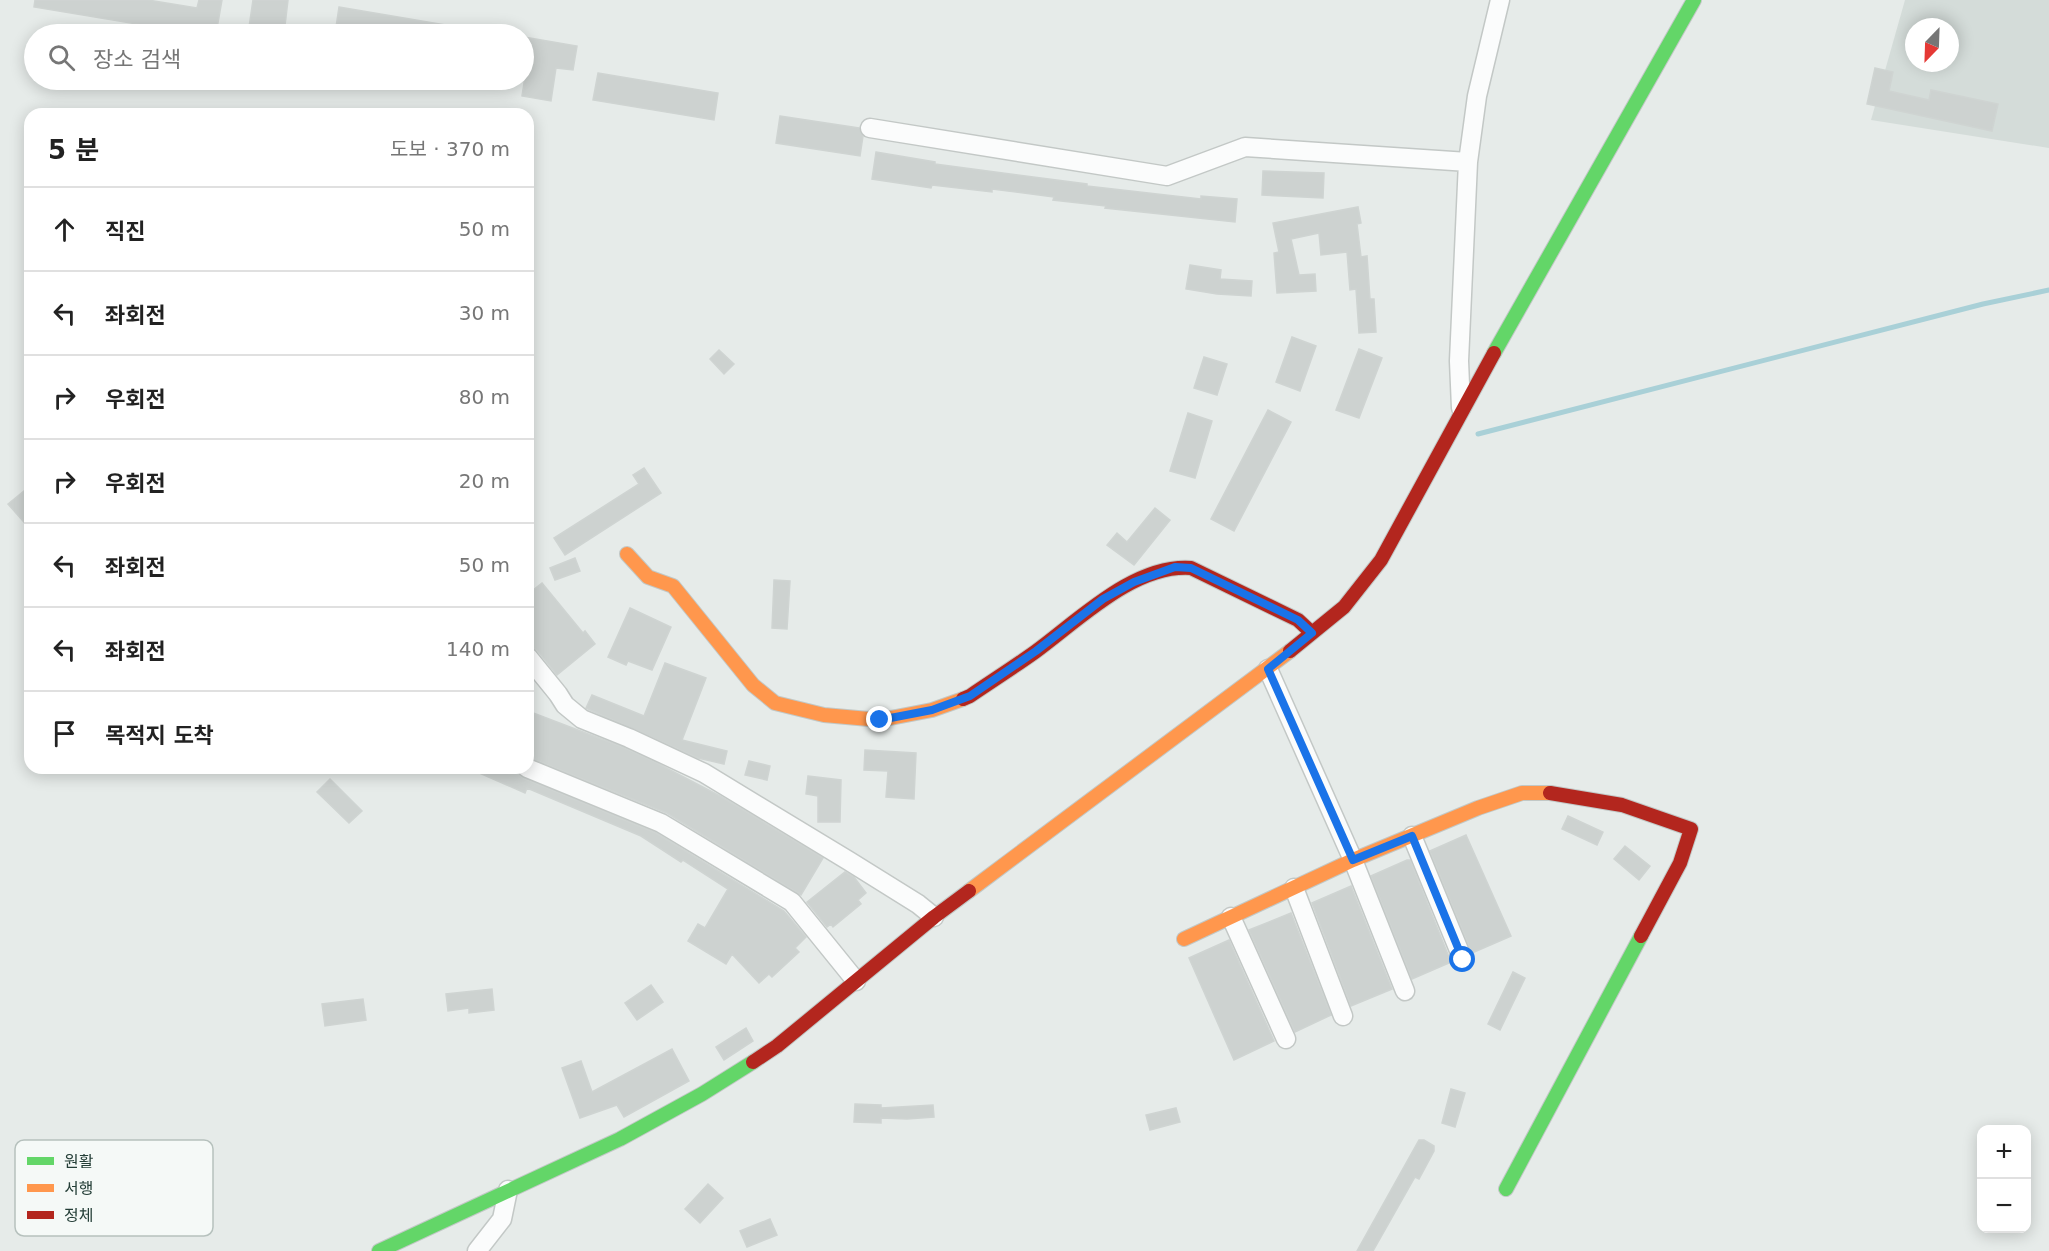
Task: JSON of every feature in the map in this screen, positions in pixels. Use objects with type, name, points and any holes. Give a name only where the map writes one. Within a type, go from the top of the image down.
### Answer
[{"type":"main road","points":[[379,1251],[620,1139],[702,1094],[777,1046],[934,917],[1268,669],[1344,607],[1381,560],[1461,412],[1694,0]]},
{"type":"main road","points":[[627,554],[648,578],[673,586],[753,685],[775,703],[824,715],[880,720],[932,710],[970,696],[1036,651],[1103,599],[1134,582],[1175,567],[1191,568],[1298,620],[1312,633]]},
{"type":"main road","points":[[1184,939],[1353,860],[1478,808],[1522,793],[1558,793],[1622,805],[1691,829],[1680,863],[1506,1189]]},
{"type":"street","points":[[1461,412],[1459,361],[1468,162],[1477,96],[1500,0]]},
{"type":"street","points":[[870,128],[1167,176],[1245,147],[1468,162]]},
{"type":"street","points":[[534,664],[565,705],[582,719],[704,773],[918,904],[934,917]]},
{"type":"street","points":[[1268,669],[1353,860],[1405,991]]},
{"type":"street","points":[[534,771],[661,823],[792,903],[856,981]]},
{"type":"street","points":[[1412,836],[1463,960]]},
{"type":"street","points":[[1294,888],[1343,1016]]},
{"type":"street","points":[[1231,917],[1286,1039]]},
{"type":"street","points":[[477,1251],[502,1219],[508,1190]]},
{"type":"shaded area","points":[[1905,0],[2049,0],[2049,148],[1871,120]]},
{"type":"building","points":[[35,0],[148,0],[197,8],[199,0],[222,0],[218,24],[137,24],[34,7]]},
{"type":"building","points":[[253,0],[288,0],[285,24],[249,24]]},
{"type":"building","points":[[339,7],[440,24],[336,24]]},
{"type":"building","points":[[534,39],[577,46],[573,70],[556,68],[551,101],[522,96],[523,90],[534,90]]},
{"type":"building","points":[[1875,68],[1893,72],[1889,91],[1929,100],[1931,90],[1998,104],[1992,131],[1867,104]]},
{"type":"building","points":[[598,73],[718,93],[714,120],[593,100]]},
{"type":"building","points":[[780,116],[859,128],[863,136],[860,156],[776,143]]},
{"type":"building","points":[[876,152],[935,162],[935,164],[1087,184],[1087,186],[1201,199],[1201,196],[1237,199],[1235,222],[1105,208],[1106,206],[1053,200],[1054,197],[992,189],[992,192],[932,185],[931,188],[872,179]]},
{"type":"building","points":[[1263,171],[1324,173],[1323,198],[1262,195]]},
{"type":"building","points":[[1358,207],[1361,223],[1357,224],[1361,257],[1367,256],[1370,299],[1374,299],[1376,332],[1359,333],[1356,289],[1350,290],[1347,252],[1321,255],[1319,233],[1291,239],[1299,275],[1315,274],[1316,291],[1277,293],[1274,253],[1279,252],[1273,223]]},
{"type":"building","points":[[1190,265],[1221,270],[1220,279],[1252,281],[1251,296],[1186,289]]},
{"type":"building","points":[[1292,337],[1316,346],[1300,391],[1276,382]]},
{"type":"building","points":[[1359,349],[1382,358],[1359,418],[1336,410]]},
{"type":"building","points":[[719,350],[734,364],[724,374],[710,359]]},
{"type":"building","points":[[1204,357],[1227,364],[1217,395],[1194,388]]},
{"type":"building","points":[[1268,410],[1291,422],[1234,531],[1211,519]]},
{"type":"building","points":[[1188,413],[1212,421],[1195,478],[1170,471]]},
{"type":"building","points":[[644,468],[661,493],[565,555],[554,538],[639,484],[633,475]]},
{"type":"building","points":[[24,491],[24,522],[8,504]]},
{"type":"building","points":[[1155,508],[1170,520],[1134,565],[1107,545],[1117,533],[1127,542]]},
{"type":"building","points":[[575,558],[580,571],[555,580],[550,568]]},
{"type":"building","points":[[774,580],[790,581],[787,629],[772,628]]},
{"type":"building","points":[[542,583],[583,633],[585,631],[595,644],[557,675],[534,648],[534,589]]},
{"type":"building","points":[[630,608],[671,627],[652,670],[628,661],[626,665],[608,657]]},
{"type":"building","points":[[665,663],[706,678],[682,740],[727,751],[724,764],[698,758],[586,708],[592,695],[644,716]]},
{"type":"building","points":[[534,713],[653,761],[720,796],[823,858],[801,895],[667,813],[534,759]]},
{"type":"building","points":[[865,750],[916,753],[914,799],[886,797],[888,771],[864,770]]},
{"type":"building","points":[[749,761],[770,766],[767,780],[745,775]]},
{"type":"building","points":[[482,774],[518,774],[656,833],[784,911],[806,937],[795,948],[799,952],[772,977],[769,974],[759,983],[732,954],[726,964],[688,941],[698,924],[705,928],[728,889],[641,836],[527,788],[525,793]]},
{"type":"building","points":[[808,776],[841,780],[840,822],[818,822],[818,796],[806,794]]},
{"type":"building","points":[[330,779],[362,811],[349,823],[317,792]]},
{"type":"building","points":[[1568,816],[1603,832],[1597,845],[1562,829]]},
{"type":"building","points":[[1466,835],[1511,936],[1472,953],[1430,851]]},
{"type":"building","points":[[1625,846],[1650,866],[1639,880],[1614,859]]},
{"type":"building","points":[[1410,860],[1451,962],[1412,979],[1371,876]]},
{"type":"building","points":[[845,872],[854,877],[866,893],[858,900],[861,904],[833,927],[831,924],[827,927],[807,902]]},
{"type":"building","points":[[1351,886],[1392,989],[1351,1006],[1312,903]]},
{"type":"building","points":[[1291,913],[1331,1015],[1295,1032],[1249,930]]},
{"type":"building","points":[[1229,940],[1274,1041],[1234,1060],[1189,958]]},
{"type":"building","points":[[1513,972],[1525,978],[1500,1030],[1488,1024]]},
{"type":"building","points":[[651,985],[663,1002],[637,1020],[625,1003]]},
{"type":"building","points":[[492,989],[494,1010],[469,1013],[469,1008],[448,1011],[446,994]]},
{"type":"building","points":[[363,999],[366,1020],[325,1026],[322,1004]]},
{"type":"building","points":[[746,1028],[753,1041],[724,1060],[716,1047]]},
{"type":"building","points":[[672,1049],[689,1081],[624,1117],[617,1105],[580,1118],[562,1068],[581,1061],[592,1092]]},
{"type":"building","points":[[1451,1089],[1465,1093],[1455,1127],[1442,1123]]},
{"type":"building","points":[[855,1104],[881,1105],[881,1108],[933,1105],[934,1117],[881,1118],[881,1123],[854,1122]]},
{"type":"building","points":[[1176,1108],[1180,1122],[1150,1130],[1146,1115]]},
{"type":"building","points":[[1419,1140],[1424,1140],[1434,1146],[1434,1151],[1419,1179],[1415,1177],[1373,1251],[1357,1251]]},
{"type":"building","points":[[708,1184],[723,1198],[700,1223],[685,1209]]},
{"type":"building","points":[[770,1219],[777,1235],[747,1247],[740,1231]]},
{"type":"waterway","points":[[1478,434],[1983,304],[2049,290]]},
{"type":"traffic: fast","points":[[1494,353],[1694,0]]},
{"type":"traffic: fast","points":[[1506,1189],[1641,936]]},
{"type":"traffic: fast","points":[[379,1251],[620,1139],[702,1094],[753,1062]]},
{"type":"traffic: slow","points":[[627,554],[648,577],[673,586],[753,685],[775,703],[824,715],[880,720],[932,710],[963,699]]},
{"type":"traffic: slow","points":[[969,891],[1290,651]]},
{"type":"traffic: slow","points":[[1184,939],[1353,860],[1478,808],[1522,793],[1550,793]]},
{"type":"traffic: jam","points":[[1290,651],[1344,607],[1381,560],[1494,353]]},
{"type":"traffic: jam","points":[[963,699],[1035,652],[1108,596],[1128,584],[1170,569],[1191,568],[1298,620],[1312,633]]},
{"type":"traffic: jam","points":[[1550,793],[1622,805],[1691,829],[1680,863],[1641,936]]},
{"type":"traffic: jam","points":[[753,1062],[777,1046],[969,891]]},
{"type":"route","points":[[880,720],[932,710],[970,696],[1036,651],[1103,599],[1134,582],[1175,567],[1191,568],[1298,620],[1312,633],[1268,669],[1353,860],[1412,836],[1463,960]]}]
